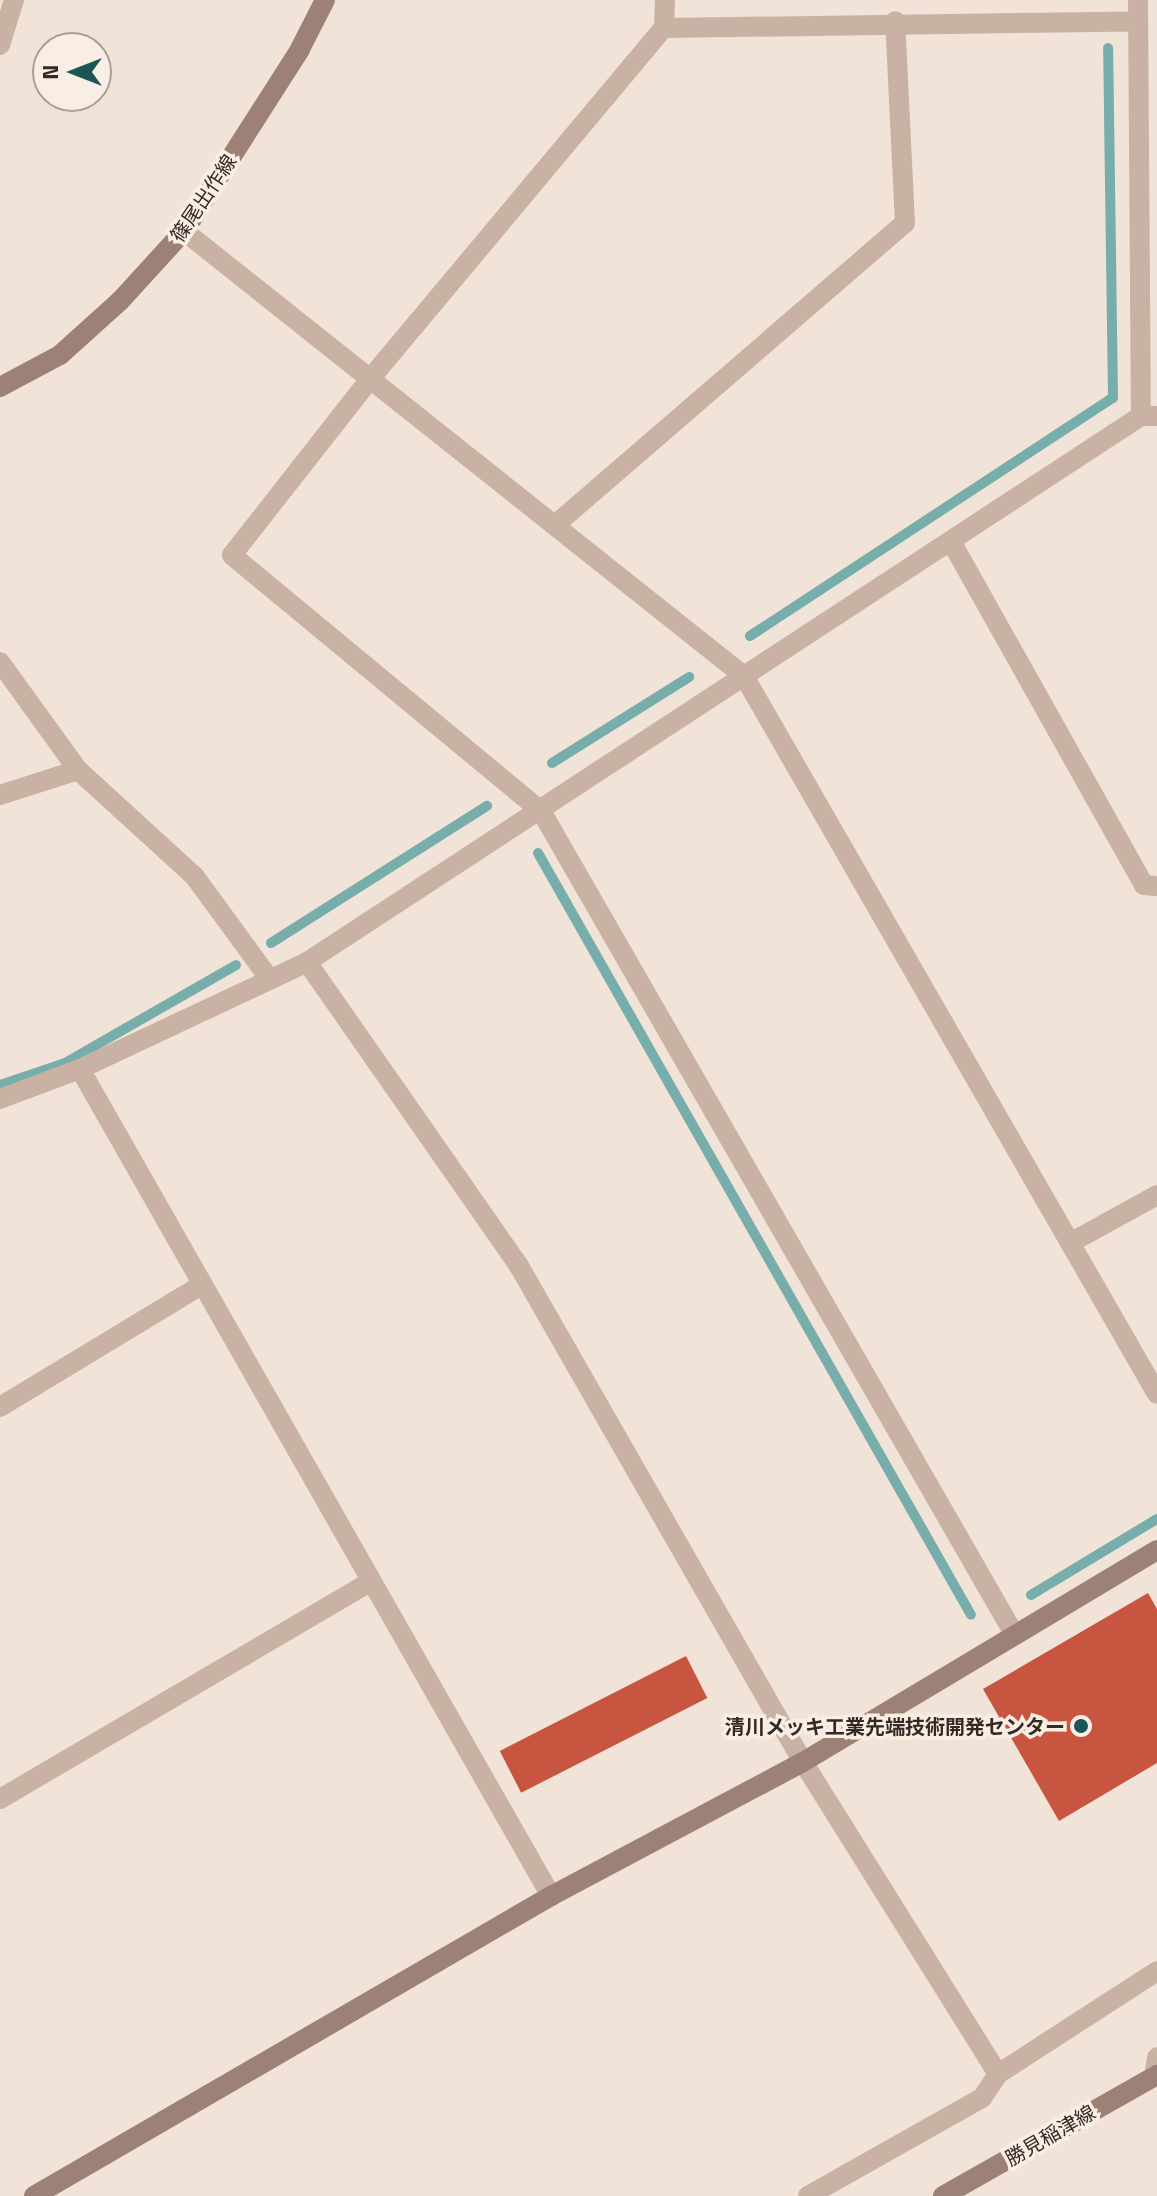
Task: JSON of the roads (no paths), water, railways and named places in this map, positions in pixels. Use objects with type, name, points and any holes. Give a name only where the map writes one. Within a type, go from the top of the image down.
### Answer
[{"type":"street","points":[[0,45],[4,20],[14,0]]},
{"type":"street","name":"篠尾出作線","points":[[0,387],[60,355],[120,301],[184,231],[299,51],[325,0]]},
{"type":"street","points":[[665,0],[664,28],[370,379],[232,555],[541,811],[1013,1632]]},
{"type":"street","points":[[0,1099],[80,1069],[307,962],[1149,416],[1138,10],[664,28]]},
{"type":"street","points":[[555,525],[905,223],[895,21]]},
{"type":"street","points":[[184,231],[744,676],[1157,1394]]},
{"type":"street","points":[[952,543],[1144,885],[1157,886]]},
{"type":"street","points":[[0,662],[78,770],[195,877],[269,978]]},
{"type":"street","points":[[0,795],[78,770]]},
{"type":"street","points":[[307,962],[519,1266],[803,1762],[998,2074]]},
{"type":"street","points":[[80,1069],[551,1896]]},
{"type":"street","points":[[1070,1243],[1157,1195]]},
{"type":"street","points":[[0,1407],[203,1284]]},
{"type":"street","points":[[34,2196],[551,1896],[803,1762],[1013,1632],[1157,1550]]},
{"type":"street","points":[[0,1799],[371,1581]]},
{"type":"street","points":[[808,2196],[982,2098],[998,2074],[1157,1971]]},
{"type":"street","name":"勝見稲津線","points":[[943,2196],[1156,2069]]},
{"type":"waterway","points":[[750,636],[1113,398],[1108,48]]},
{"type":"waterway","points":[[552,763],[689,677]]},
{"type":"waterway","points":[[271,943],[487,806]]},
{"type":"waterway","points":[[538,853],[971,1615]]},
{"type":"waterway","points":[[0,1085],[65,1063],[236,965]]},
{"type":"waterway","points":[[1031,1595],[1157,1519]]},
{"type":"place","name":"清川メッキ工業先端技術開発センター","points":[[1081,1726]]}]
